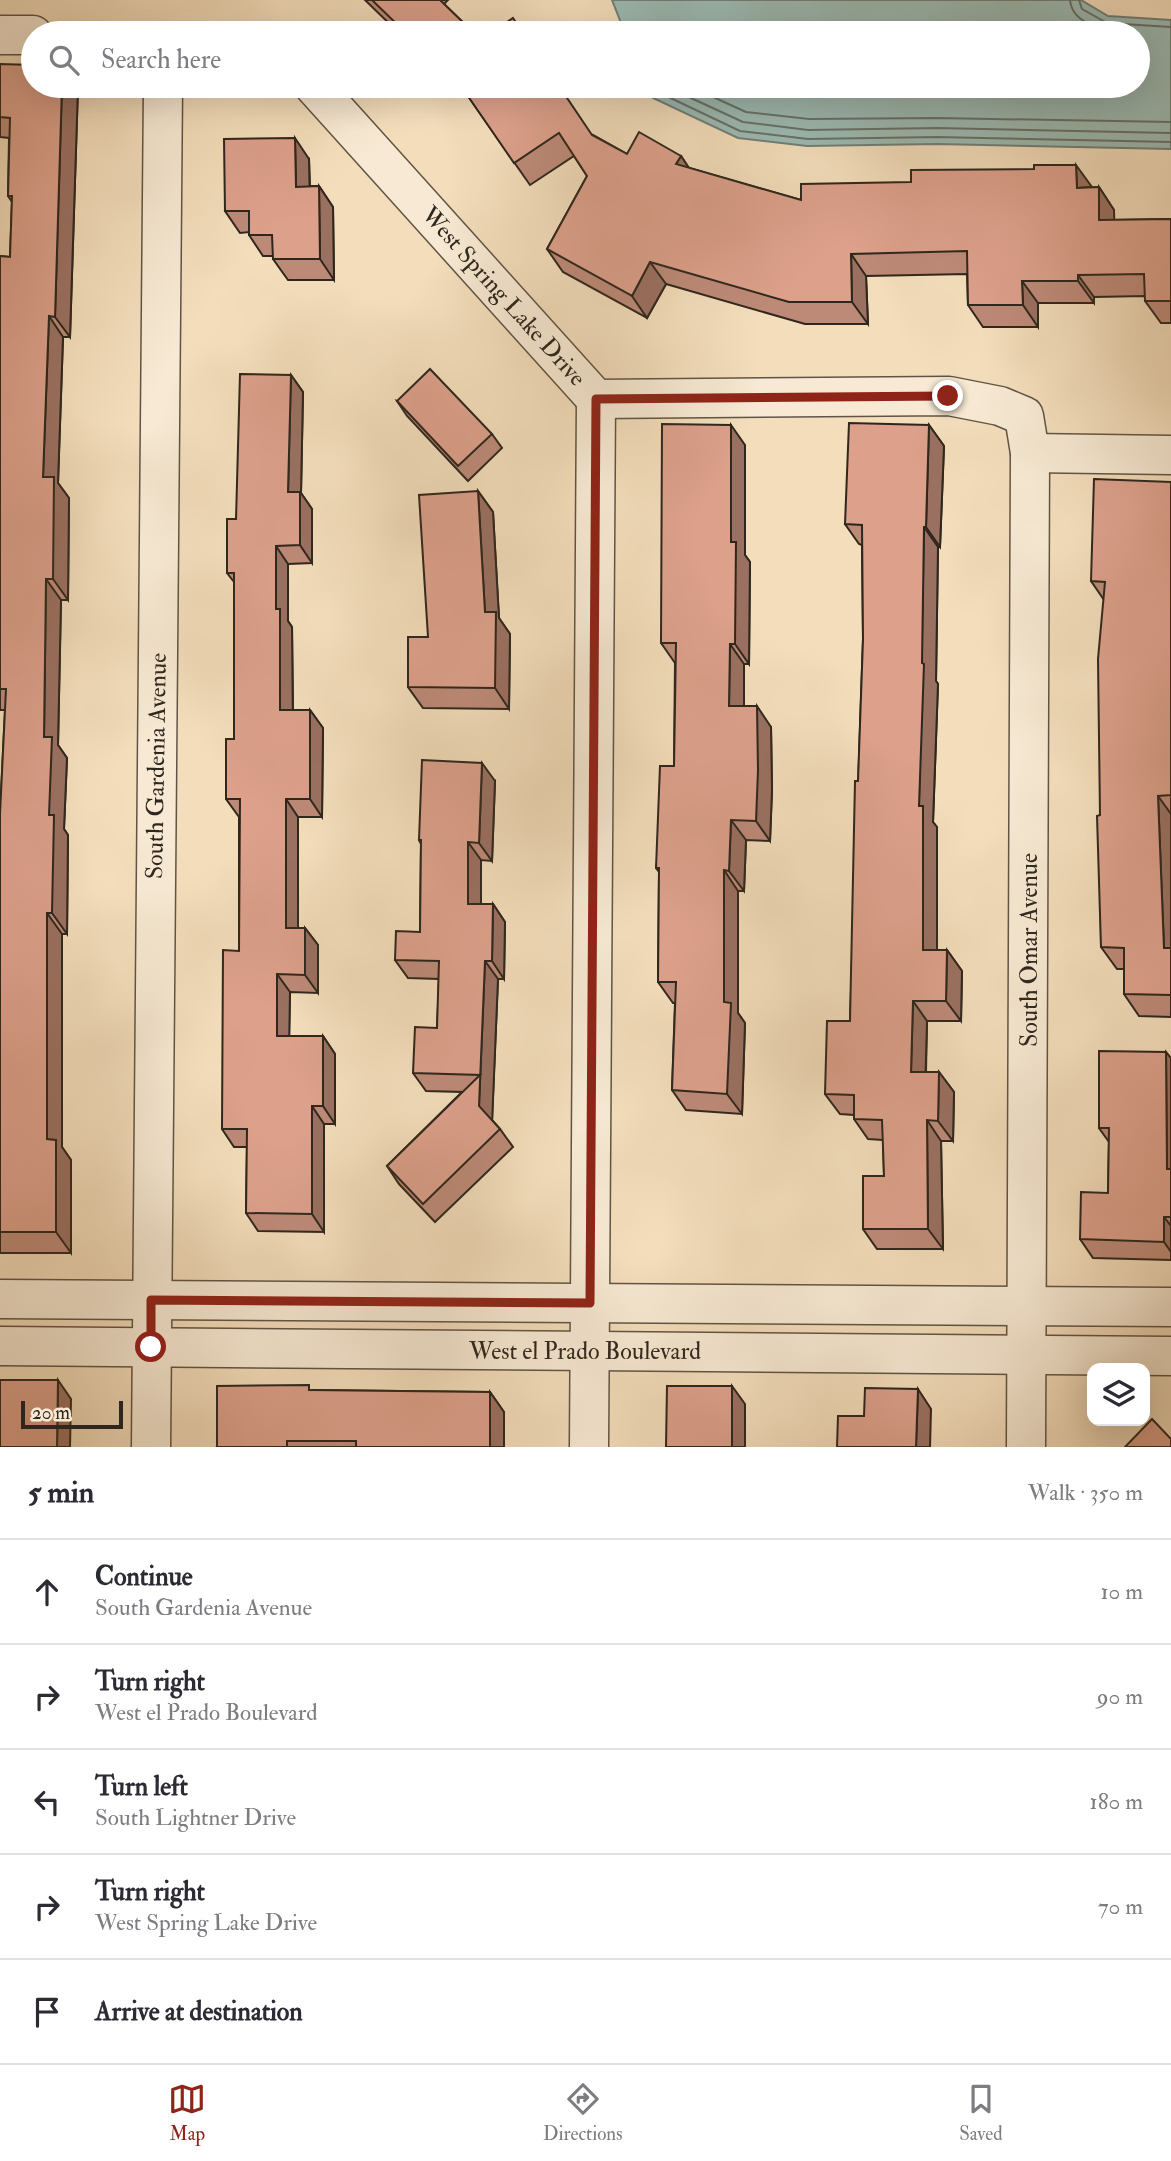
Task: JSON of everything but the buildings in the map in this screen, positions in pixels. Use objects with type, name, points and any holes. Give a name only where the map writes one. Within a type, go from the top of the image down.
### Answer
[{"type":"street","points":[[0,35],[21,35]]},
{"type":"street","name":"South Gardenia Avenue","points":[[151,1447],[163,98]]},
{"type":"street","name":"West Spring Lake Drive","points":[[325,98],[596,399],[948,396],[1000,405],[1024,416],[1030,453]]},
{"type":"street","points":[[589,1447],[596,399]]},
{"type":"street","points":[[1030,453],[1171,455]]},
{"type":"street","name":"South Omar Avenue","points":[[1026,1447],[1030,453]]},
{"type":"street","name":"West el Prado Boulevard","points":[[0,1299],[1171,1307]]},
{"type":"street","name":"West el Prado Boulevard","points":[[0,1346],[1171,1356]]},
{"type":"water","points":[[612,0],[1081,0],[1108,16],[1171,20],[1171,149],[937,144],[807,146],[738,138],[653,98],[1150,98],[1150,21],[620,21]]},
{"type":"route","points":[[151,1347],[151,1300],[590,1303],[596,399],[948,396]]}]
